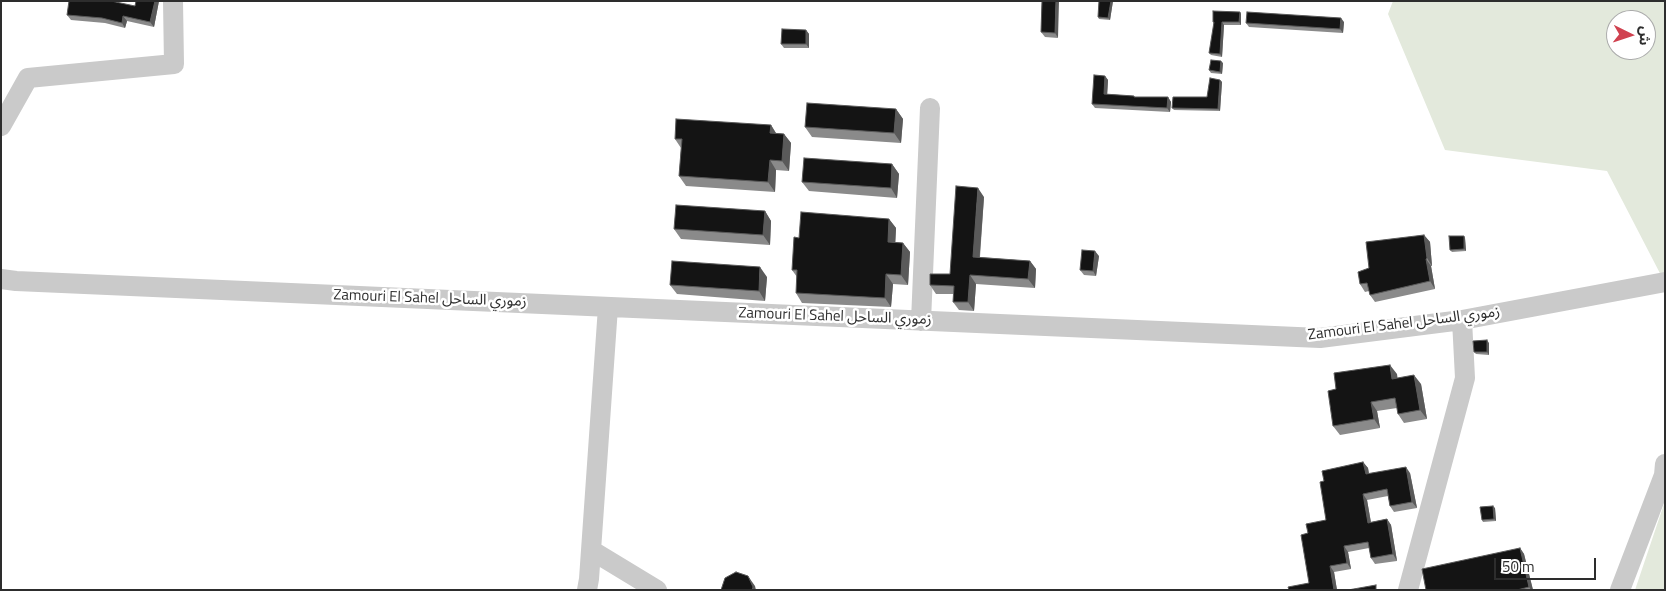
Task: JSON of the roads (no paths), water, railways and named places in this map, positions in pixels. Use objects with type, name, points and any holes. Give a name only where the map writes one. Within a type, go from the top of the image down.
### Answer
[{"type":"street","points":[[1,126],[28,78],[174,64],[173,1]]},
{"type":"street","points":[[921,321],[930,108]]},
{"type":"street","name":"Zamouri El Sahel زموري الساحل","points":[[1,279],[1320,338],[1462,320],[1665,283]]},
{"type":"street","points":[[587,590],[608,307]]},
{"type":"street","points":[[1408,590],[1465,378],[1462,320]]},
{"type":"street","points":[[1620,590],[1664,475],[1665,464]]},
{"type":"street","points":[[591,550],[658,590]]}]
